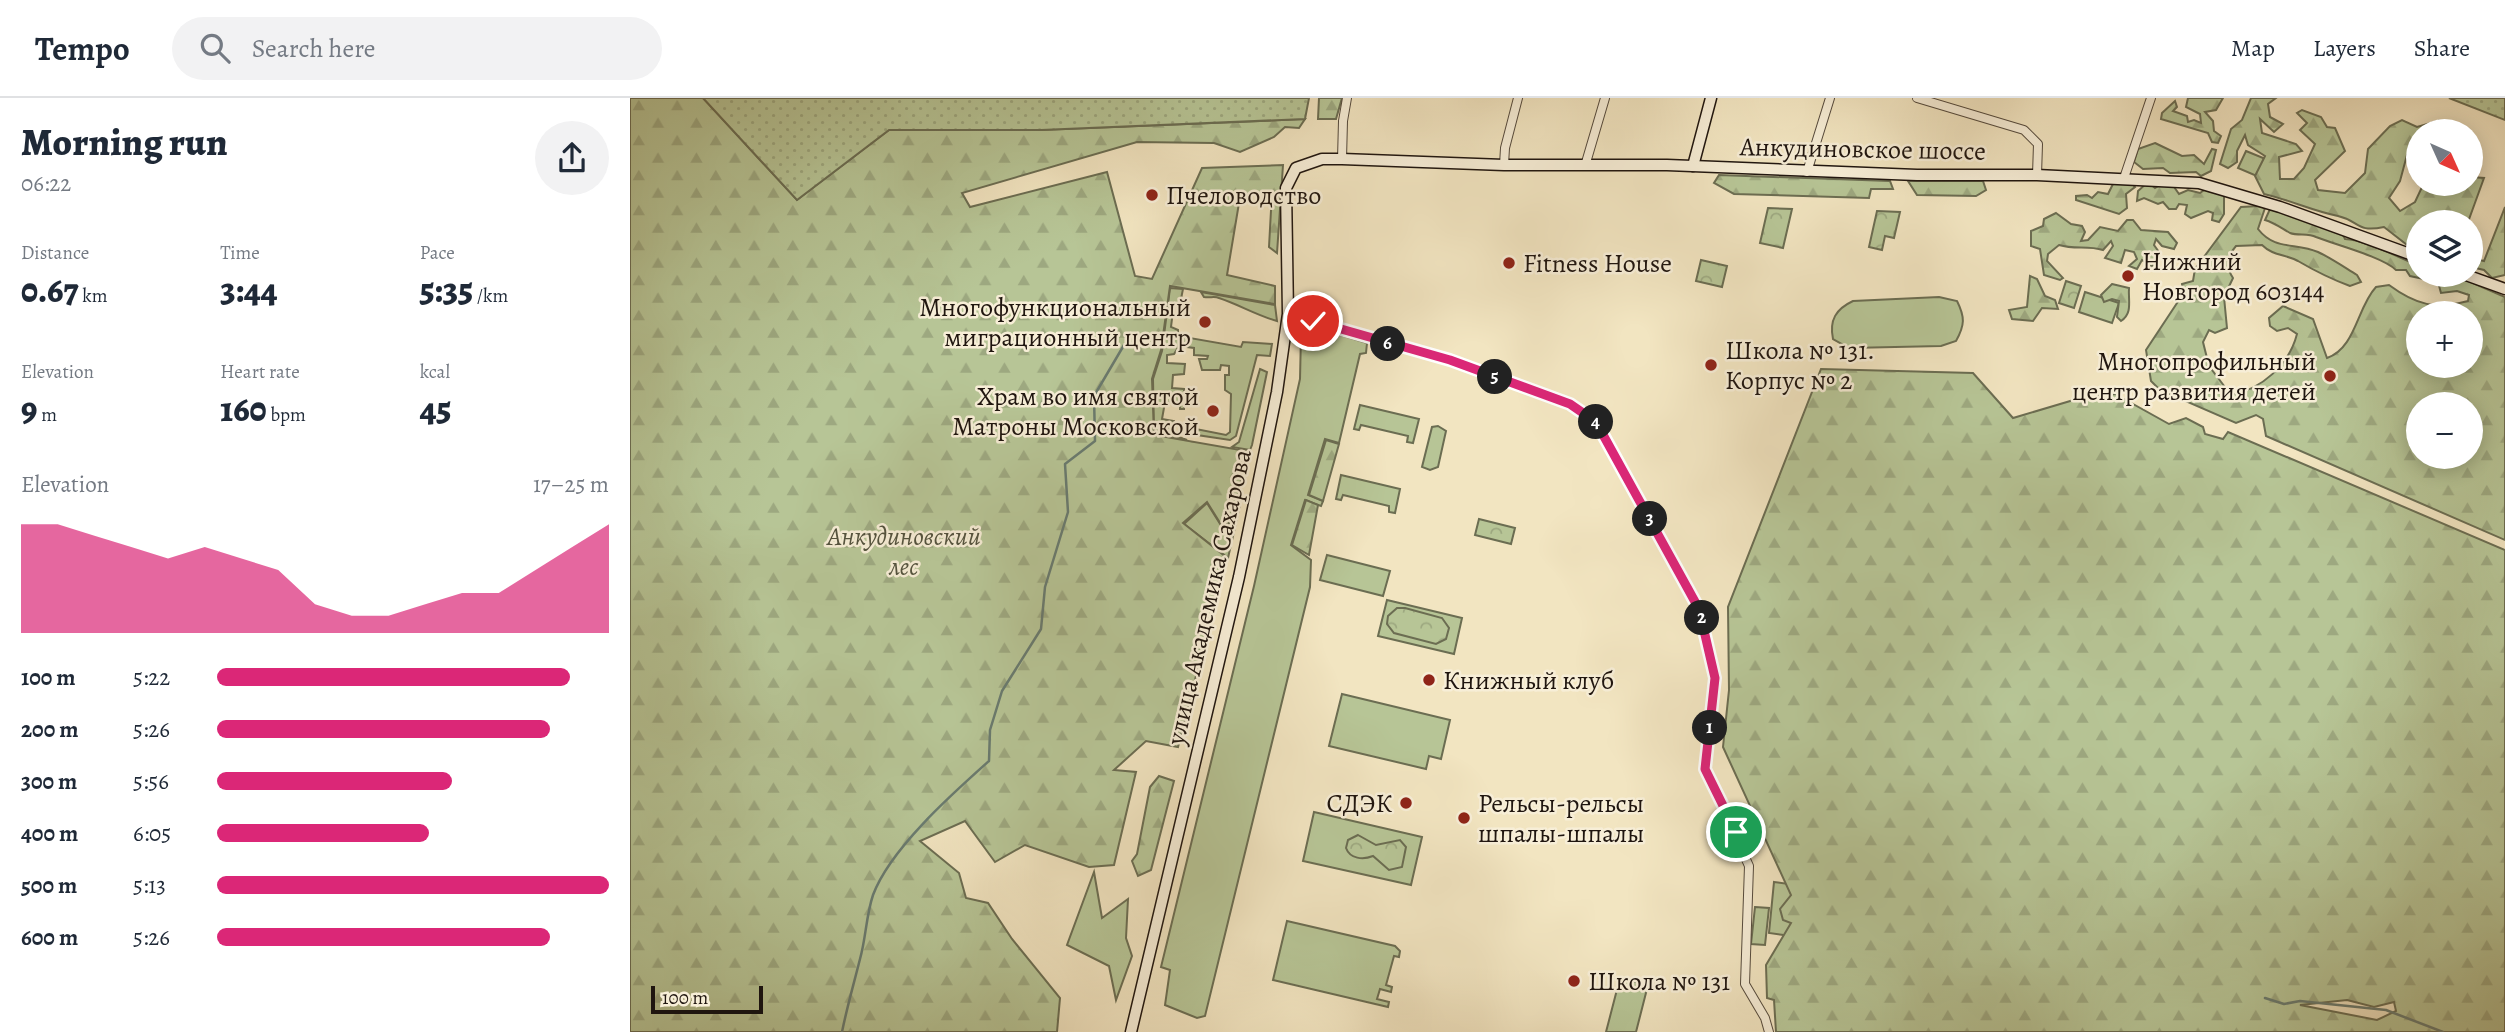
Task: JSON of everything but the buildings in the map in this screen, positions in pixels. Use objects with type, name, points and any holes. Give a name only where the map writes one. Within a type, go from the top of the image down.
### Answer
[{"type":"main road","points":[[1693,166],[1711,98]]},
{"type":"main road","name":"Анкудиновское шоссе","points":[[1296,168],[1322,159],[1342,159],[1585,166],[1693,166],[1807,172],[2124,177],[2199,183],[2222,188],[2406,253]]},
{"type":"main road","name":"улица Академика Сахарова","points":[[1131,1032],[1239,577],[1277,392],[1287,314],[1286,188],[1296,168]]},
{"type":"main road","points":[[2483,281],[2505,289]]},
{"type":"street","points":[[1342,159],[1343,121],[1347,98]]},
{"type":"street","points":[[1504,164],[1505,148],[1518,98]]},
{"type":"street","points":[[1585,166],[1605,98]]},
{"type":"street","points":[[1807,172],[1830,98]]},
{"type":"street","points":[[1917,98],[2024,130],[2038,144],[2037,175]]},
{"type":"street","points":[[2124,177],[2151,98]]},
{"type":"street","points":[[1287,314],[1450,360],[1570,404],[1590,417],[1602,431],[1692,596],[1705,628],[1715,678],[1705,769],[1749,866],[1745,984],[1765,1018],[1769,1032]]},
{"type":"green space","name":"Анкудиновский лес","points":[[630,98],[703,98],[797,200],[889,130],[1041,130],[1305,119],[1299,128],[1285,127],[1274,137],[1240,152],[1214,143],[1137,142],[962,193],[970,207],[1107,172],[1135,276],[1152,279],[1202,168],[1283,165],[1277,253],[1269,247],[1272,192],[1240,197],[1227,275],[1275,286],[1275,304],[1170,286],[1161,350],[1152,379],[1154,435],[1246,451],[1234,521],[1222,526],[1207,502],[1183,523],[1226,557],[1178,747],[1146,741],[1114,770],[1136,772],[1114,865],[1089,867],[1025,845],[995,862],[965,821],[920,841],[959,873],[966,898],[988,903],[1012,939],[1060,998],[1057,1032],[630,1032]]},
{"type":"green space","points":[[703,98],[1309,98],[1305,119],[1041,130],[889,130],[797,200]]},
{"type":"green space","points":[[1319,98],[1342,98],[1336,119],[1318,119]]},
{"type":"green space","points":[[2188,98],[2223,98],[2216,110],[2205,112],[2213,121],[2214,131],[2221,136],[2218,143],[2212,142],[2208,133],[2161,119],[2162,113],[2175,101],[2177,107],[2173,111],[2187,116],[2188,122],[2194,120],[2201,123],[2200,114],[2186,107]]},
{"type":"green space","points":[[2251,98],[2276,98],[2268,104],[2270,117],[2283,124],[2274,132],[2260,119],[2262,133],[2296,144],[2302,151],[2279,157],[2280,179],[2294,179],[2304,168],[2315,144],[2300,130],[2307,123],[2297,113],[2302,110],[2321,117],[2327,127],[2335,128],[2345,151],[2315,180],[2318,190],[2345,193],[2365,173],[2368,149],[2390,126],[2402,120],[2406,122],[2406,159],[2400,181],[2389,198],[2400,211],[2415,202],[2418,196],[2477,196],[2472,210],[2406,210],[2406,244],[2384,227],[2368,229],[2345,218],[2264,194],[2255,176],[2265,156],[2248,145],[2245,135],[2237,151],[2237,162],[2228,168],[2220,164],[2231,129],[2242,120]]},
{"type":"green space","points":[[2449,98],[2505,98],[2505,120]]},
{"type":"green space","points":[[2155,143],[2182,156],[2194,155],[2204,164],[2212,149],[2216,150],[2211,171],[2201,176],[2196,172],[2170,173],[2163,168],[2143,169],[2134,162],[2138,149]]},
{"type":"green space","points":[[2246,151],[2273,162],[2266,180],[2238,168]]},
{"type":"green space","points":[[1719,175],[1890,181],[1893,189],[1871,189],[1869,198],[1734,194],[1714,183]]},
{"type":"green space","points":[[1908,181],[1983,181],[1986,190],[1976,196],[1917,195]]},
{"type":"green space","points":[[2130,181],[2135,187],[2126,194],[2127,208],[2119,214],[2076,200],[2076,196],[2087,195],[2092,198],[2098,192],[2108,194],[2113,184]]},
{"type":"green space","points":[[2148,182],[2155,188],[2163,183],[2172,184],[2179,194],[2188,190],[2200,193],[2207,188],[2224,195],[2224,214],[2219,222],[2212,220],[2213,213],[2208,211],[2191,218],[2185,214],[2187,205],[2179,204],[2176,209],[2169,209],[2163,202],[2158,204],[2144,198],[2137,201],[2138,191]]},
{"type":"green space","name":"Многопрофильный центр развития детей","points":[[2259,206],[2265,208],[2258,229],[2265,236],[2279,243],[2318,252],[2357,275],[2361,282],[2350,286],[2262,245],[2236,246],[2228,261],[2233,278],[2224,297],[2227,328],[2215,333],[2209,330],[2203,342],[2209,366],[2231,395],[2263,381],[2273,374],[2288,356],[2297,334],[2288,328],[2277,331],[2270,326],[2269,318],[2283,306],[2313,319],[2327,358],[2344,346],[2376,287],[2389,285],[2417,301],[2406,301],[2406,378],[2483,378],[2483,301],[2468,301],[2469,295],[2457,291],[2441,293],[2439,287],[2482,287],[2505,297],[2505,540],[2266,436],[2263,419],[2256,415],[2236,423],[2160,390],[2151,381],[2146,350],[2183,294],[2182,284],[2193,281],[2195,269],[2241,207]]},
{"type":"green space","points":[[2505,207],[2505,275],[2492,278],[2483,270]]},
{"type":"green space","points":[[1768,208],[1792,209],[1783,248],[1760,243]]},
{"type":"green space","name":"Многопрофильный центр развития детей","points":[[2270,209],[2342,233],[2345,239],[2371,245],[2406,260],[2406,270],[2396,270],[2370,256],[2313,236],[2290,233],[2265,220]]},
{"type":"green space","points":[[1877,211],[1900,212],[1894,238],[1885,236],[1882,250],[1869,247]]},
{"type":"green space","points":[[2056,213],[2071,224],[2082,226],[2085,232],[2081,241],[2088,240],[2100,227],[2118,231],[2127,220],[2133,220],[2141,230],[2168,232],[2177,243],[2174,249],[2162,246],[2156,239],[2154,245],[2159,252],[2152,267],[2142,260],[2137,269],[2129,266],[2137,259],[2134,252],[2125,250],[2121,263],[2105,258],[2113,246],[2111,241],[2103,250],[2059,245],[2048,254],[2047,261],[2063,278],[2060,280],[2044,275],[2040,249],[2031,246],[2031,231],[2043,226],[2044,219]]},
{"type":"green space","points":[[1701,260],[1727,266],[1722,287],[1696,281]]},
{"type":"green space","points":[[2030,276],[2037,279],[2045,296],[2055,300],[2058,309],[2042,308],[2033,321],[2012,319],[2009,310],[2027,307]]},
{"type":"green space","points":[[2066,281],[2081,286],[2074,308],[2059,303]]},
{"type":"green space","points":[[2112,284],[2129,288],[2129,310],[2121,321],[2117,317],[2119,301],[2112,299],[2104,302],[2101,295]]},
{"type":"green space","points":[[1170,288],[1183,289],[1180,304],[1174,303],[1171,327],[1178,330],[1178,336],[1241,347],[1243,342],[1272,344],[1270,356],[1257,355],[1236,436],[1230,440],[1197,435],[1191,428],[1226,435],[1230,432],[1231,394],[1225,390],[1225,375],[1229,375],[1229,366],[1221,365],[1220,370],[1202,370],[1199,359],[1207,359],[1208,356],[1194,355],[1194,348],[1179,346],[1174,354],[1167,355],[1167,363],[1185,364],[1184,374],[1173,375],[1172,388],[1184,389],[1184,409],[1180,409],[1180,404],[1165,402],[1162,419],[1174,421],[1173,435],[1187,440],[1154,434],[1153,379],[1162,351]]},
{"type":"green space","points":[[1201,292],[1275,305],[1277,321],[1217,297],[1204,297]]},
{"type":"green space","points":[[2085,292],[2119,303],[2112,323],[2079,312]]},
{"type":"green space","points":[[1939,297],[1957,301],[1960,307],[1963,321],[1956,341],[1941,346],[1849,348],[1833,339],[1832,326],[1835,316],[1853,301]]},
{"type":"green space","points":[[1317,328],[1367,343],[1366,353],[1360,354],[1339,443],[1325,439],[1308,495],[1323,501],[1321,506],[1305,500],[1291,545],[1311,560],[1310,587],[1205,1016],[1197,1018],[1165,1005],[1170,970],[1161,967],[1254,586],[1300,379],[1301,335],[1304,330]]},
{"type":"green space","points":[[1260,369],[1267,372],[1252,445],[1250,450],[1232,447],[1239,442]]},
{"type":"green space","points":[[1821,369],[1973,373],[2013,418],[2087,396],[2115,394],[2169,424],[2186,418],[2203,427],[2205,434],[2223,439],[2228,432],[2505,550],[2505,1032],[1776,1032],[1774,1000],[1767,998],[1766,965],[1791,923],[1783,920],[1780,909],[1791,895],[1723,747],[1729,690],[1728,607]],"holes":[[[2347,1000],[2374,1007],[2394,1002],[2396,1011],[2377,1020],[2300,1005]]]},
{"type":"green space","points":[[1360,405],[1419,419],[1413,443],[1407,442],[1408,436],[1361,425],[1359,430],[1354,429]]},
{"type":"green space","points":[[1438,426],[1446,431],[1438,467],[1430,470],[1422,467],[1432,427]]},
{"type":"green space","points":[[1326,440],[1339,444],[1323,501],[1309,495]]},
{"type":"green space","points":[[1341,475],[1400,489],[1395,513],[1389,512],[1389,506],[1343,495],[1341,500],[1336,499]]},
{"type":"green space","points":[[1306,500],[1318,505],[1309,555],[1292,545]]},
{"type":"green space","points":[[1207,503],[1222,527],[1234,521],[1240,505],[1228,558],[1184,524]]},
{"type":"green space","points":[[1479,519],[1515,528],[1511,544],[1475,535]]},
{"type":"green space","points":[[1327,555],[1390,571],[1383,596],[1320,580]]},
{"type":"green space","points":[[1387,600],[1462,618],[1454,654],[1378,636]]},
{"type":"green space","points":[[1397,608],[1442,618],[1449,628],[1446,639],[1436,644],[1394,633],[1387,624],[1388,616]]},
{"type":"green space","points":[[1342,694],[1450,720],[1441,759],[1429,756],[1426,769],[1329,746]]},
{"type":"green space","points":[[1159,776],[1174,781],[1151,870],[1138,876],[1132,861],[1137,854],[1150,787]]},
{"type":"green space","points":[[1314,812],[1422,837],[1411,885],[1303,861]]},
{"type":"green space","points":[[1358,835],[1376,845],[1400,840],[1406,847],[1402,867],[1389,870],[1373,856],[1361,858],[1350,854],[1346,848],[1348,840]]},
{"type":"green space","points":[[1094,872],[1102,918],[1128,899],[1126,938],[1132,956],[1116,1000],[1109,966],[1067,945]]},
{"type":"green space","points":[[1774,882],[1796,885],[1791,936],[1769,933]]},
{"type":"green space","points":[[1755,907],[1769,908],[1765,945],[1751,944]]},
{"type":"green space","points":[[1287,921],[1395,946],[1400,951],[1399,957],[1394,956],[1386,985],[1392,987],[1391,992],[1380,989],[1377,999],[1389,1002],[1388,1007],[1273,980]]},
{"type":"green space","points":[[1620,978],[1648,985],[1636,1032],[1606,1032]]},
{"type":"waterway","points":[[842,1032],[873,895],[881,877],[907,841],[989,761],[990,730],[1002,691],[1041,629],[1045,587],[1068,512],[1065,464],[1095,441],[1094,396],[1124,345]]},
{"type":"waterway","points":[[2265,998],[2284,1004],[2300,1001],[2386,1010],[2443,1032]]},
{"type":"place","name":"Пчеловодство","points":[[1152,195]]},
{"type":"place","name":"Fitness House","points":[[1509,263]]},
{"type":"place","name":"Нижний Новгород 603144","points":[[2128,276]]},
{"type":"place","name":"Многофункциональный миграционный центр","points":[[1205,322]]},
{"type":"place","name":"Школа № 131. Корпус № 2","points":[[1711,365]]},
{"type":"place","name":"Многопрофильный центр развития детей","points":[[2330,376]]},
{"type":"place","name":"Храм во имя святой Матроны Московской","points":[[1213,411]]},
{"type":"place","name":"Книжный клуб","points":[[1429,680]]},
{"type":"place","name":"СДЭК","points":[[1406,803]]},
{"type":"place","name":"Рельсы-рельсы шпалы-шпалы","points":[[1464,818]]},
{"type":"place","name":"Школа № 131","points":[[1574,981]]},
{"type":"route","points":[[1313,321],[1450,360],[1570,404],[1596,422],[1699,609],[1715,678],[1705,769],[1736,832]]}]
